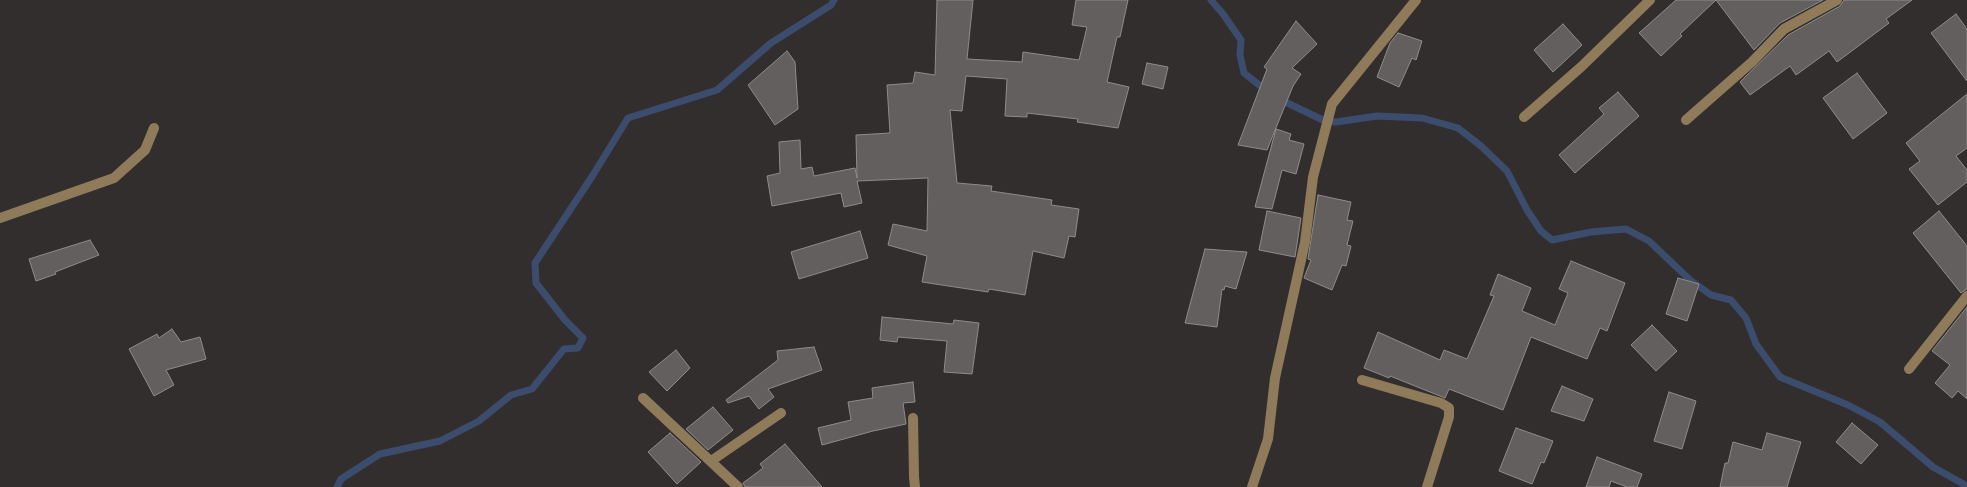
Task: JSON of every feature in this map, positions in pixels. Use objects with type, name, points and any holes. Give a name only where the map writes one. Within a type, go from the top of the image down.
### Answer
[{"type":"street","points":[[1252,487],[1268,439],[1275,378],[1305,242],[1313,177],[1332,104],[1416,0]]},
{"type":"street","points":[[1524,117],[1581,67],[1650,0]]},
{"type":"street","points":[[1686,120],[1752,62],[1784,29],[1837,0]]},
{"type":"street","points":[[0,218],[114,178],[145,150],[154,128]]},
{"type":"street","points":[[1909,369],[1967,296]]},
{"type":"street","points":[[1362,380],[1441,403],[1449,408],[1449,417],[1427,487]]},
{"type":"street","points":[[643,398],[738,487]]},
{"type":"street","points":[[711,460],[782,413]]},
{"type":"street","points":[[913,418],[915,487]]},
{"type":"building","points":[[937,0],[973,0],[967,59],[1022,62],[1023,52],[1079,60],[1087,27],[1072,25],[1076,0],[1128,0],[1107,82],[1129,87],[1118,128],[1077,122],[1078,119],[1027,113],[1027,117],[1005,116],[1007,79],[966,76],[962,111],[950,110],[957,183],[992,186],[991,191],[1052,200],[1051,205],[1079,209],[1075,237],[1069,236],[1064,258],[1033,251],[1025,295],[989,289],[988,292],[922,282],[927,256],[888,245],[893,224],[927,231],[928,178],[857,181],[862,203],[844,207],[841,193],[772,206],[767,176],[780,173],[779,142],[800,140],[801,169],[812,167],[814,176],[855,168],[857,178],[856,135],[890,133],[887,85],[913,83],[915,72],[935,75]]},
{"type":"building","points":[[1676,0],[1716,0],[1680,34],[1682,36],[1661,56],[1639,33]]},
{"type":"building","points":[[1716,0],[1823,0],[1780,23],[1754,50]]},
{"type":"building","points":[[1844,0],[1912,0],[1886,19],[1889,23],[1837,62],[1829,51],[1796,75],[1790,66],[1750,95],[1740,82],[1788,35],[1840,6]]},
{"type":"building","points":[[1956,14],[1967,29],[1967,81],[1931,33]]},
{"type":"building","points":[[1296,21],[1317,44],[1292,68],[1301,74],[1293,86],[1267,150],[1238,145],[1267,69],[1264,67]]},
{"type":"building","points":[[1563,24],[1582,45],[1553,72],[1534,50]]},
{"type":"building","points":[[1398,33],[1422,41],[1416,60],[1412,58],[1399,87],[1377,77],[1390,43]]},
{"type":"building","points":[[787,51],[795,62],[798,109],[775,125],[748,85]]},
{"type":"building","points":[[1147,63],[1168,67],[1163,89],[1142,84]]},
{"type":"building","points":[[1857,73],[1887,113],[1853,139],[1823,98]]},
{"type":"building","points":[[1618,92],[1639,116],[1575,173],[1559,155],[1604,114],[1599,108]]},
{"type":"building","points":[[1967,94],[1967,148],[1956,156],[1967,170],[1967,182],[1938,205],[1909,169],[1920,161],[1906,143]]},
{"type":"building","points":[[1276,129],[1291,134],[1289,140],[1304,144],[1296,174],[1282,170],[1272,209],[1255,207]]},
{"type":"building","points":[[1318,195],[1351,202],[1347,220],[1353,221],[1347,245],[1351,246],[1346,266],[1342,265],[1332,290],[1304,278],[1311,260],[1308,259]]},
{"type":"building","points":[[1267,211],[1301,218],[1295,257],[1259,250]]},
{"type":"building","points":[[1939,211],[1967,246],[1967,289],[1961,293],[1913,233]]},
{"type":"building","points":[[860,231],[868,258],[799,279],[791,252]]},
{"type":"building","points":[[90,240],[99,255],[36,281],[29,259]]},
{"type":"building","points":[[1205,249],[1247,252],[1236,289],[1225,286],[1224,290],[1222,289],[1217,327],[1185,323]]},
{"type":"building","points":[[1571,261],[1625,283],[1607,331],[1600,328],[1587,359],[1531,337],[1503,410],[1449,389],[1445,398],[1390,376],[1389,378],[1364,368],[1378,332],[1440,360],[1444,350],[1467,359],[1494,296],[1490,295],[1498,274],[1531,288],[1522,311],[1555,325],[1568,293],[1559,289]]},
{"type":"building","points":[[1678,278],[1699,284],[1687,321],[1666,314]]},
{"type":"building","points":[[1967,307],[1967,399],[1958,391],[1952,398],[1935,383],[1950,365],[1932,351]]},
{"type":"building","points":[[882,317],[953,324],[954,320],[979,323],[972,374],[944,372],[947,341],[898,337],[897,342],[880,340]]},
{"type":"building","points":[[1652,325],[1677,351],[1656,371],[1631,345]]},
{"type":"building","points":[[172,329],[181,342],[200,337],[206,359],[166,370],[174,385],[154,396],[129,349],[157,334],[159,338]]},
{"type":"building","points":[[814,347],[822,370],[768,389],[774,397],[759,409],[749,396],[728,403],[726,400],[778,360],[777,351]]},
{"type":"building","points":[[676,350],[690,368],[667,391],[649,372]]},
{"type":"building","points":[[913,382],[915,402],[903,403],[906,424],[822,445],[818,428],[851,420],[848,402],[873,398],[872,388]]},
{"type":"building","points":[[1562,386],[1593,399],[1584,421],[1551,411]]},
{"type":"building","points":[[1669,392],[1696,401],[1682,449],[1654,441]]},
{"type":"building","points":[[713,407],[733,430],[708,450],[686,429]]},
{"type":"building","points":[[1852,423],[1878,445],[1861,464],[1836,442]]},
{"type":"building","points":[[1516,428],[1553,441],[1544,463],[1541,462],[1532,484],[1499,471]]},
{"type":"building","points":[[670,433],[701,462],[677,484],[648,452]]},
{"type":"building","points":[[1767,433],[1801,442],[1787,487],[1720,487],[1725,463],[1728,463],[1733,442],[1762,450]]},
{"type":"building","points":[[785,444],[822,487],[745,487],[743,483],[763,468],[760,464]]},
{"type":"building","points":[[1597,457],[1642,474],[1637,487],[1627,487],[1611,481],[1609,487],[1586,487]]},
{"type":"waterway","points":[[337,487],[341,479],[380,454],[440,441],[479,421],[511,395],[532,389],[564,349],[578,348],[583,338],[565,320],[536,283],[535,263],[628,118],[717,90],[771,43],[831,5],[834,0]]},
{"type":"waterway","points":[[1211,0],[1241,40],[1240,55],[1244,73],[1268,92]]},
{"type":"waterway","points":[[1279,99],[1325,121],[1336,122],[1377,116],[1422,118],[1458,128],[1481,146],[1507,171],[1527,210],[1541,231],[1552,240],[1591,232],[1626,229],[1649,241],[1690,280],[1711,295],[1731,300],[1746,318],[1756,344],[1780,377],[1848,405],[1880,422],[1933,467],[1967,486]]}]
